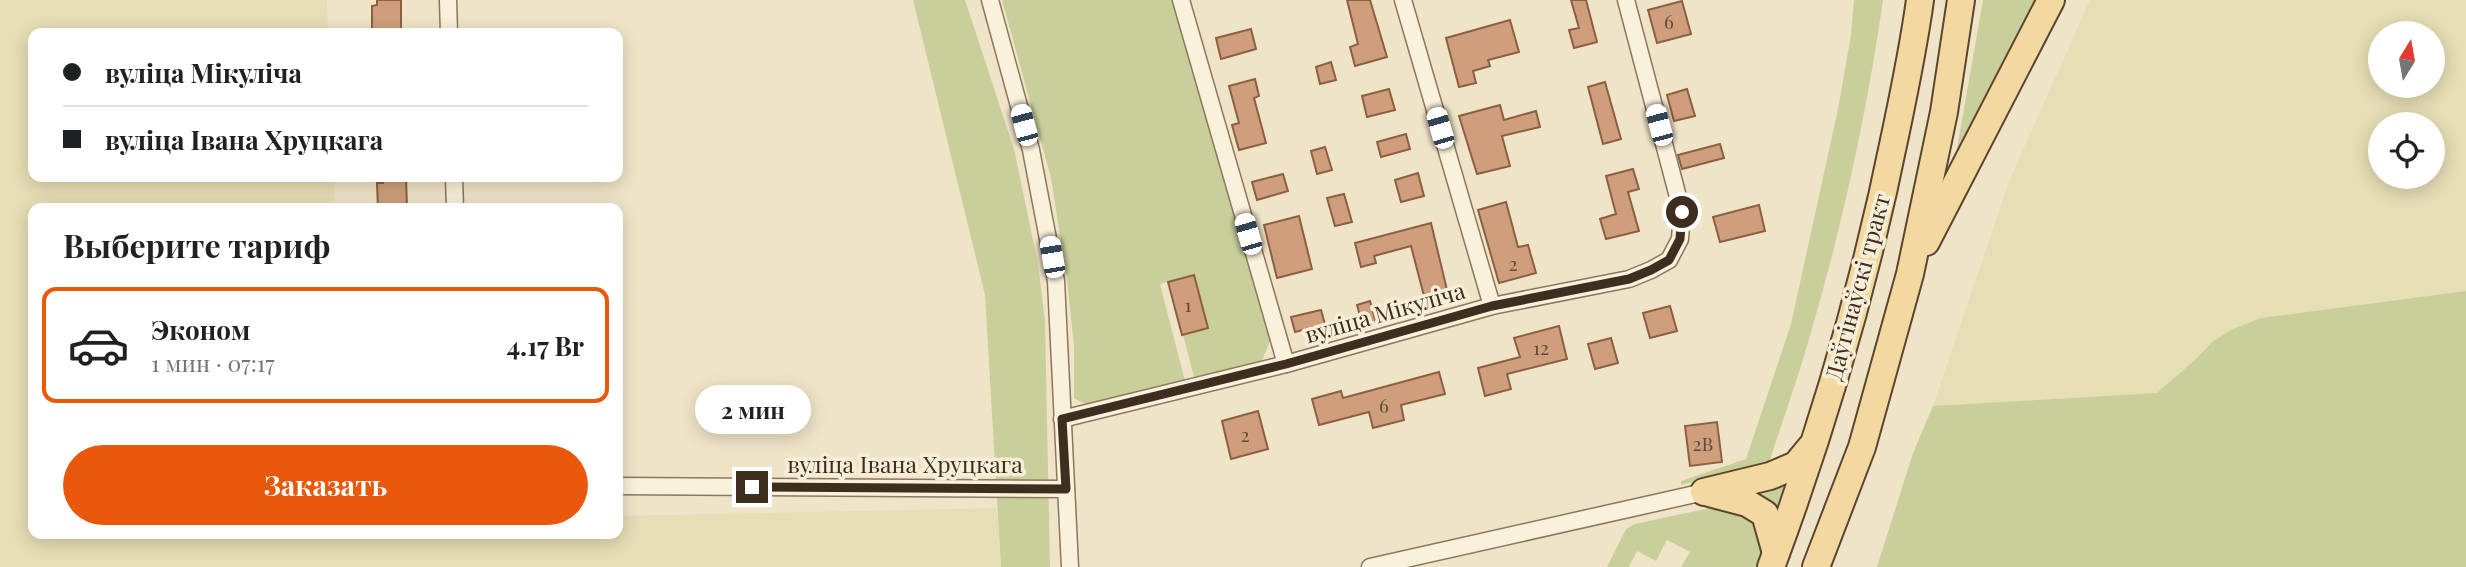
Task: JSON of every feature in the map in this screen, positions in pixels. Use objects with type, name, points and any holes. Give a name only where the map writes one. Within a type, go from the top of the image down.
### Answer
[{"type":"main road","name":"Даўгінаўскі тракт","points":[[1773,560],[1842,355],[1880,213],[1920,0]]},
{"type":"main road","name":"Даўгінаўскі тракт","points":[[1816,567],[1861,447],[1910,274],[1944,113],[1961,0]]},
{"type":"main road","points":[[1910,274],[2051,0]]},
{"type":"main road","points":[[1704,492],[1770,476],[1796,465],[1816,438]]},
{"type":"main road","points":[[1704,492],[1747,503],[1765,514],[1773,560]]},
{"type":"street","points":[[448,0],[449,28]]},
{"type":"street","points":[[990,0],[1034,162],[1056,281],[1070,567]]},
{"type":"street","points":[[1181,0],[1286,364]]},
{"type":"street","points":[[1403,0],[1492,306]]},
{"type":"street","name":"вуліца Мікуліча","points":[[1062,419],[1286,364],[1492,306],[1629,279],[1669,260],[1680,239],[1682,212],[1626,0]]},
{"type":"street","points":[[454,182],[455,203]]},
{"type":"street","name":"вуліца Івана Хруцкага","points":[[623,486],[1066,489]]},
{"type":"street","points":[[1370,567],[1704,492]]},
{"type":"shaded area","points":[[0,0],[327,0],[328,28],[28,28],[28,182],[334,182],[335,203],[28,203],[28,539],[623,539],[623,516],[997,508],[1001,567],[0,567]]},
{"type":"shaded area","points":[[2090,0],[2466,0],[2466,291],[2261,318],[2212,342],[2157,393],[1933,406],[2009,181]]},
{"type":"green space","points":[[913,0],[965,0],[1014,149],[1038,264],[1045,321],[1050,567],[1001,567],[985,295]]},
{"type":"green space","points":[[1002,0],[1173,0],[1272,336],[1261,363],[1194,377],[1183,335],[1208,328],[1194,274],[1160,284],[1185,381],[1086,405],[1074,398],[1074,347],[1067,279],[1051,178]]},
{"type":"green space","points":[[1854,0],[1883,0],[1870,84],[1844,209],[1823,291],[1769,463],[1681,485],[1681,481],[1746,459],[1791,324],[1838,109],[1851,35]]},
{"type":"green space","points":[[1983,0],[2038,0],[1955,160]]},
{"type":"green space","points":[[2466,291],[2466,567],[1877,567],[1913,453],[1933,406],[2157,393],[2212,342],[2233,329],[2261,318]]},
{"type":"green space","points":[[1795,477],[1777,523],[1739,493]]},
{"type":"green space","points":[[1733,503],[1741,504],[1766,535],[1756,567],[1681,567],[1690,552],[1667,540],[1656,561],[1637,551],[1629,567],[1607,567],[1626,529],[1635,524]]},
{"type":"building","points":[[377,0],[401,0],[401,28],[372,28],[372,6],[377,5]]},
{"type":"building","points":[[1347,0],[1370,0],[1387,57],[1355,66],[1350,47],[1358,44]]},
{"type":"building","points":[[1571,0],[1586,0],[1597,42],[1574,48],[1569,30],[1579,28]]},
{"type":"building","points":[[1682,1],[1691,34],[1657,43],[1648,10]]},
{"type":"building","points":[[1510,20],[1519,52],[1488,60],[1490,66],[1473,71],[1476,83],[1459,87],[1446,38]]},
{"type":"building","points":[[1251,29],[1256,49],[1221,59],[1216,38]]},
{"type":"building","points":[[1331,62],[1336,80],[1320,84],[1316,67]]},
{"type":"building","points":[[1255,79],[1259,96],[1254,98],[1266,143],[1239,150],[1232,125],[1239,123],[1229,86]]},
{"type":"building","points":[[1605,82],[1621,139],[1603,144],[1588,87]]},
{"type":"building","points":[[1389,89],[1395,110],[1367,117],[1362,96]]},
{"type":"building","points":[[1687,89],[1695,116],[1674,121],[1667,95]]},
{"type":"building","points":[[1500,105],[1504,120],[1536,111],[1540,127],[1502,136],[1510,166],[1477,174],[1459,116]]},
{"type":"building","points":[[1406,134],[1410,149],[1381,157],[1377,142]]},
{"type":"building","points":[[1720,144],[1724,158],[1682,169],[1678,155]]},
{"type":"building","points":[[1325,147],[1332,170],[1317,174],[1311,151]]},
{"type":"building","points":[[1633,169],[1639,189],[1628,192],[1639,231],[1606,239],[1600,219],[1616,214],[1606,176]]},
{"type":"building","points":[[1418,173],[1424,196],[1401,202],[1395,180]]},
{"type":"building","points":[[1283,174],[1288,191],[1257,200],[1252,182]]},
{"type":"building","points":[[406,182],[407,203],[378,203],[377,183]]},
{"type":"building","points":[[1344,194],[1352,222],[1335,226],[1327,198]]},
{"type":"building","points":[[1506,202],[1518,247],[1528,245],[1536,273],[1499,283],[1478,210]]},
{"type":"building","points":[[1759,205],[1765,231],[1720,242],[1713,217]]},
{"type":"building","points":[[1299,216],[1312,269],[1277,278],[1264,225]]},
{"type":"building","points":[[1431,223],[1447,290],[1424,296],[1411,246],[1374,256],[1376,263],[1361,267],[1355,243]]},
{"type":"building","points":[[1194,275],[1208,328],[1182,335],[1168,282]]},
{"type":"building","points":[[1370,301],[1376,323],[1363,327],[1357,305]]},
{"type":"building","points":[[1670,306],[1677,331],[1650,338],[1643,313]]},
{"type":"building","points":[[1321,310],[1325,324],[1295,332],[1291,317]]},
{"type":"building","points":[[1559,326],[1567,359],[1507,374],[1511,389],[1485,396],[1478,368],[1520,357],[1514,338]]},
{"type":"building","points":[[1611,338],[1618,363],[1595,369],[1588,344]]},
{"type":"building","points":[[1439,372],[1445,394],[1401,405],[1404,420],[1373,428],[1369,412],[1319,425],[1312,399],[1341,391],[1343,398]]},
{"type":"building","points":[[1258,411],[1268,449],[1231,459],[1222,421]]},
{"type":"building","points":[[1717,422],[1722,462],[1690,466],[1685,426]]},
{"type":"route","points":[[752,487],[1066,489],[1062,419],[1286,364],[1492,306],[1629,279],[1669,260],[1680,239],[1682,212]]}]
